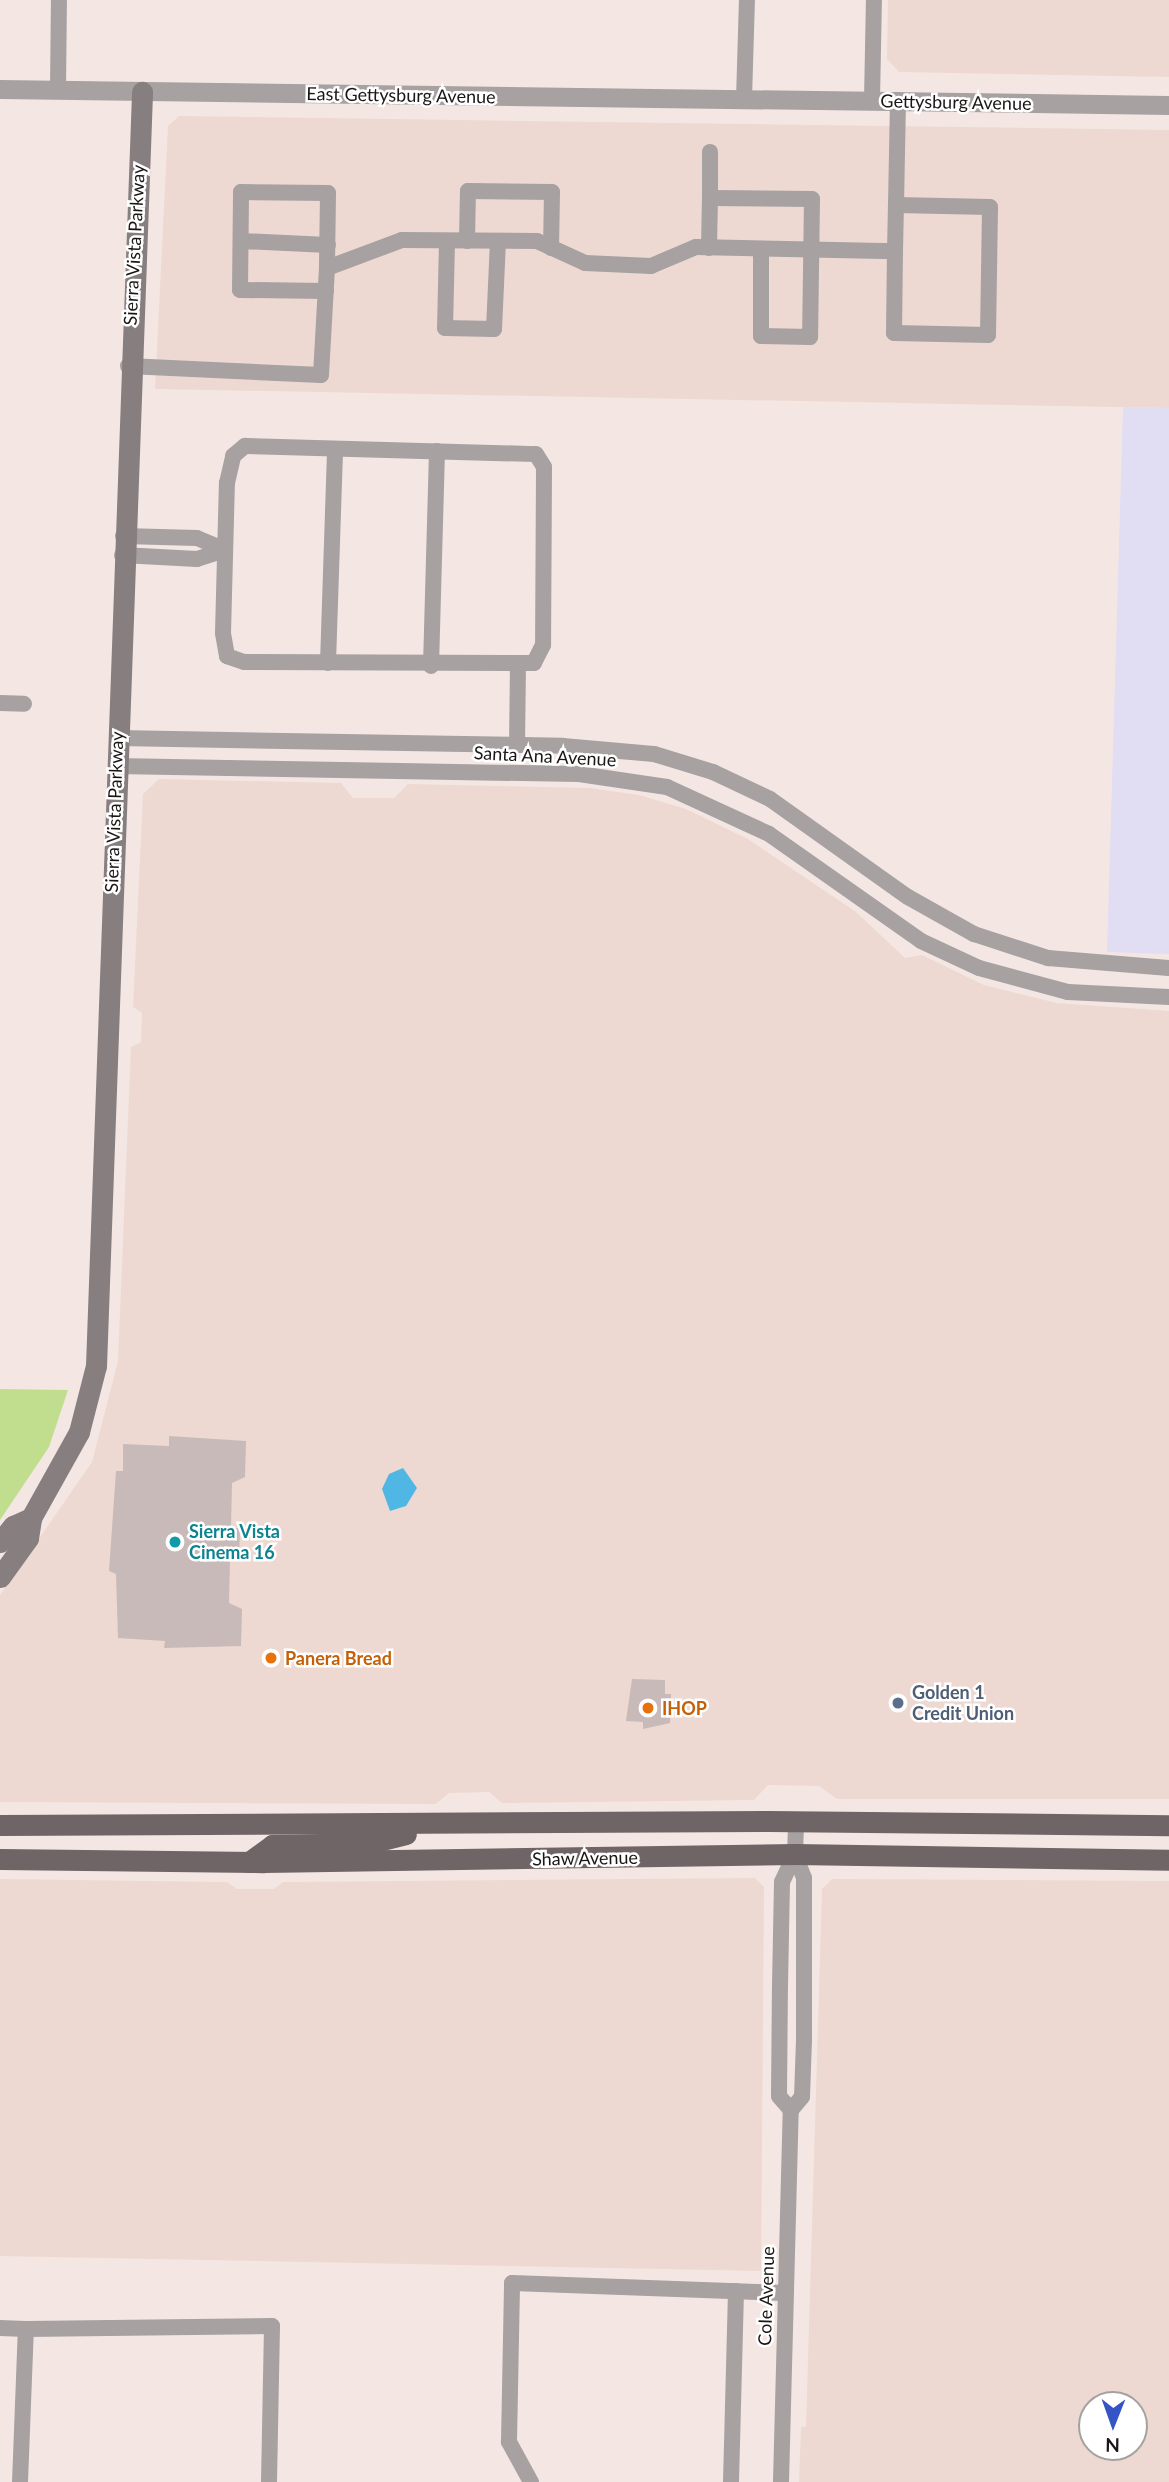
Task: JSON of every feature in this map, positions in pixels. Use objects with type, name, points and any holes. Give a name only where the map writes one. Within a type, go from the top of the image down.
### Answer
[{"type":"main road","name":"Sierra Vista Parkway","points":[[0,1577],[28,1538],[31,1518],[79,1433],[96,1366],[128,366],[142,92]]},
{"type":"main road","name":"Sierra Vista Parkway","points":[[0,1542],[13,1526],[31,1518]]},
{"type":"main road","name":"Shaw Avenue","points":[[0,1825],[435,1826],[796,1821],[1169,1825]]},
{"type":"main road","points":[[250,1862],[272,1845],[370,1843],[435,1826]]},
{"type":"main road","name":"Shaw Avenue","points":[[0,1859],[250,1862],[795,1854],[1169,1860]]},
{"type":"street","points":[[0,89],[58,90],[59,0]]},
{"type":"street","points":[[744,99],[747,0]]},
{"type":"street","points":[[872,100],[874,0]]},
{"type":"street","name":"East Gettysburg Avenue","points":[[58,90],[744,99]]},
{"type":"street","name":"Gettysburg Avenue","points":[[744,99],[1169,106]]},
{"type":"street","points":[[896,205],[990,207],[988,335],[894,333],[895,251],[898,100]]},
{"type":"street","points":[[709,248],[710,152]]},
{"type":"street","points":[[467,241],[468,191],[552,192],[551,248]]},
{"type":"street","points":[[128,366],[321,375],[326,291],[328,245],[328,193],[241,192],[240,290],[326,291]]},
{"type":"street","points":[[710,198],[812,199],[810,337],[761,336],[761,249]]},
{"type":"street","points":[[327,268],[402,240],[537,241],[585,263],[652,266],[696,247],[895,251]]},
{"type":"street","points":[[241,241],[328,245]]},
{"type":"street","points":[[447,241],[445,328],[494,329],[498,241]]},
{"type":"street","points":[[245,446],[437,451],[536,454],[544,467],[542,645],[534,663],[518,667],[244,662],[228,656],[225,550],[233,456],[245,446]]},
{"type":"street","points":[[328,663],[335,449]]},
{"type":"street","points":[[430,666],[437,451]]},
{"type":"street","points":[[123,545],[197,559],[225,550]]},
{"type":"street","points":[[517,745],[518,667]]},
{"type":"street","points":[[0,703],[24,704]]},
{"type":"street","name":"Santa Ana Avenue","points":[[117,738],[615,747],[677,760],[770,799],[908,897],[974,934],[1048,958],[1169,968]]},
{"type":"street","name":"Santa Ana Avenue","points":[[116,766],[579,774],[667,788],[748,822],[922,941],[979,968],[1068,992],[1169,997]]},
{"type":"street","name":"Cole Avenue","points":[[781,2482],[790,2110],[802,2096],[804,2041],[804,1878],[795,1854],[796,1821]]},
{"type":"street","name":"Cole Avenue","points":[[790,2110],[779,2096],[782,1882],[795,1854]]},
{"type":"street","points":[[531,2482],[509,2442],[512,2283],[786,2292]]},
{"type":"street","points":[[731,2482],[736,2291]]},
{"type":"street","points":[[0,2328],[272,2326],[269,2482]]},
{"type":"street","points":[[20,2482],[26,2329]]},
{"type":"shaded area","points":[[888,0],[1169,0],[1169,77],[899,72],[887,59]]},
{"type":"shaded area","points":[[179,116],[1169,130],[1169,408],[155,389],[168,126]]},
{"type":"shaded area","points":[[1123,407],[1169,408],[1169,954],[1107,952]]},
{"type":"shaded area","points":[[159,779],[341,783],[353,798],[394,798],[408,784],[590,788],[639,795],[686,809],[748,839],[856,912],[905,958],[922,955],[984,985],[1057,1003],[1169,1011],[1169,1799],[837,1799],[819,1786],[768,1785],[754,1800],[502,1803],[489,1792],[449,1793],[436,1804],[0,1802],[0,1595],[92,1462],[118,1361],[131,1047],[141,1042],[142,1013],[133,1007],[143,794]]},
{"type":"shaded area","points":[[755,1878],[764,1887],[761,2271],[0,2256],[0,1879],[227,1882],[237,1889],[274,1889],[283,1882]]},
{"type":"shaded area","points":[[832,1879],[1169,1881],[1169,2482],[799,2482],[801,2427],[806,2426],[822,1889]]},
{"type":"green space","points":[[0,1389],[68,1390],[49,1447],[0,1520]]},
{"type":"water","points":[[403,1468],[417,1488],[406,1506],[390,1511],[382,1489],[389,1474]]},
{"type":"building","name":"Sierra Vista Cinema 16","points":[[169,1436],[246,1441],[245,1477],[232,1483],[231,1528],[240,1528],[239,1559],[230,1559],[229,1603],[242,1609],[241,1646],[164,1648],[165,1641],[118,1638],[116,1574],[109,1571],[116,1471],[123,1471],[123,1444],[169,1446]]},
{"type":"building","name":"IHOP","points":[[632,1679],[665,1680],[665,1694],[671,1694],[670,1723],[643,1729],[643,1722],[626,1721]]},
{"type":"place","name":"Sierra Vista Cinema 16","points":[[175,1542]]},
{"type":"place","name":"Panera Bread","points":[[271,1658]]},
{"type":"place","name":"Golden 1 Credit Union","points":[[898,1703]]},
{"type":"place","name":"IHOP","points":[[648,1708]]}]
